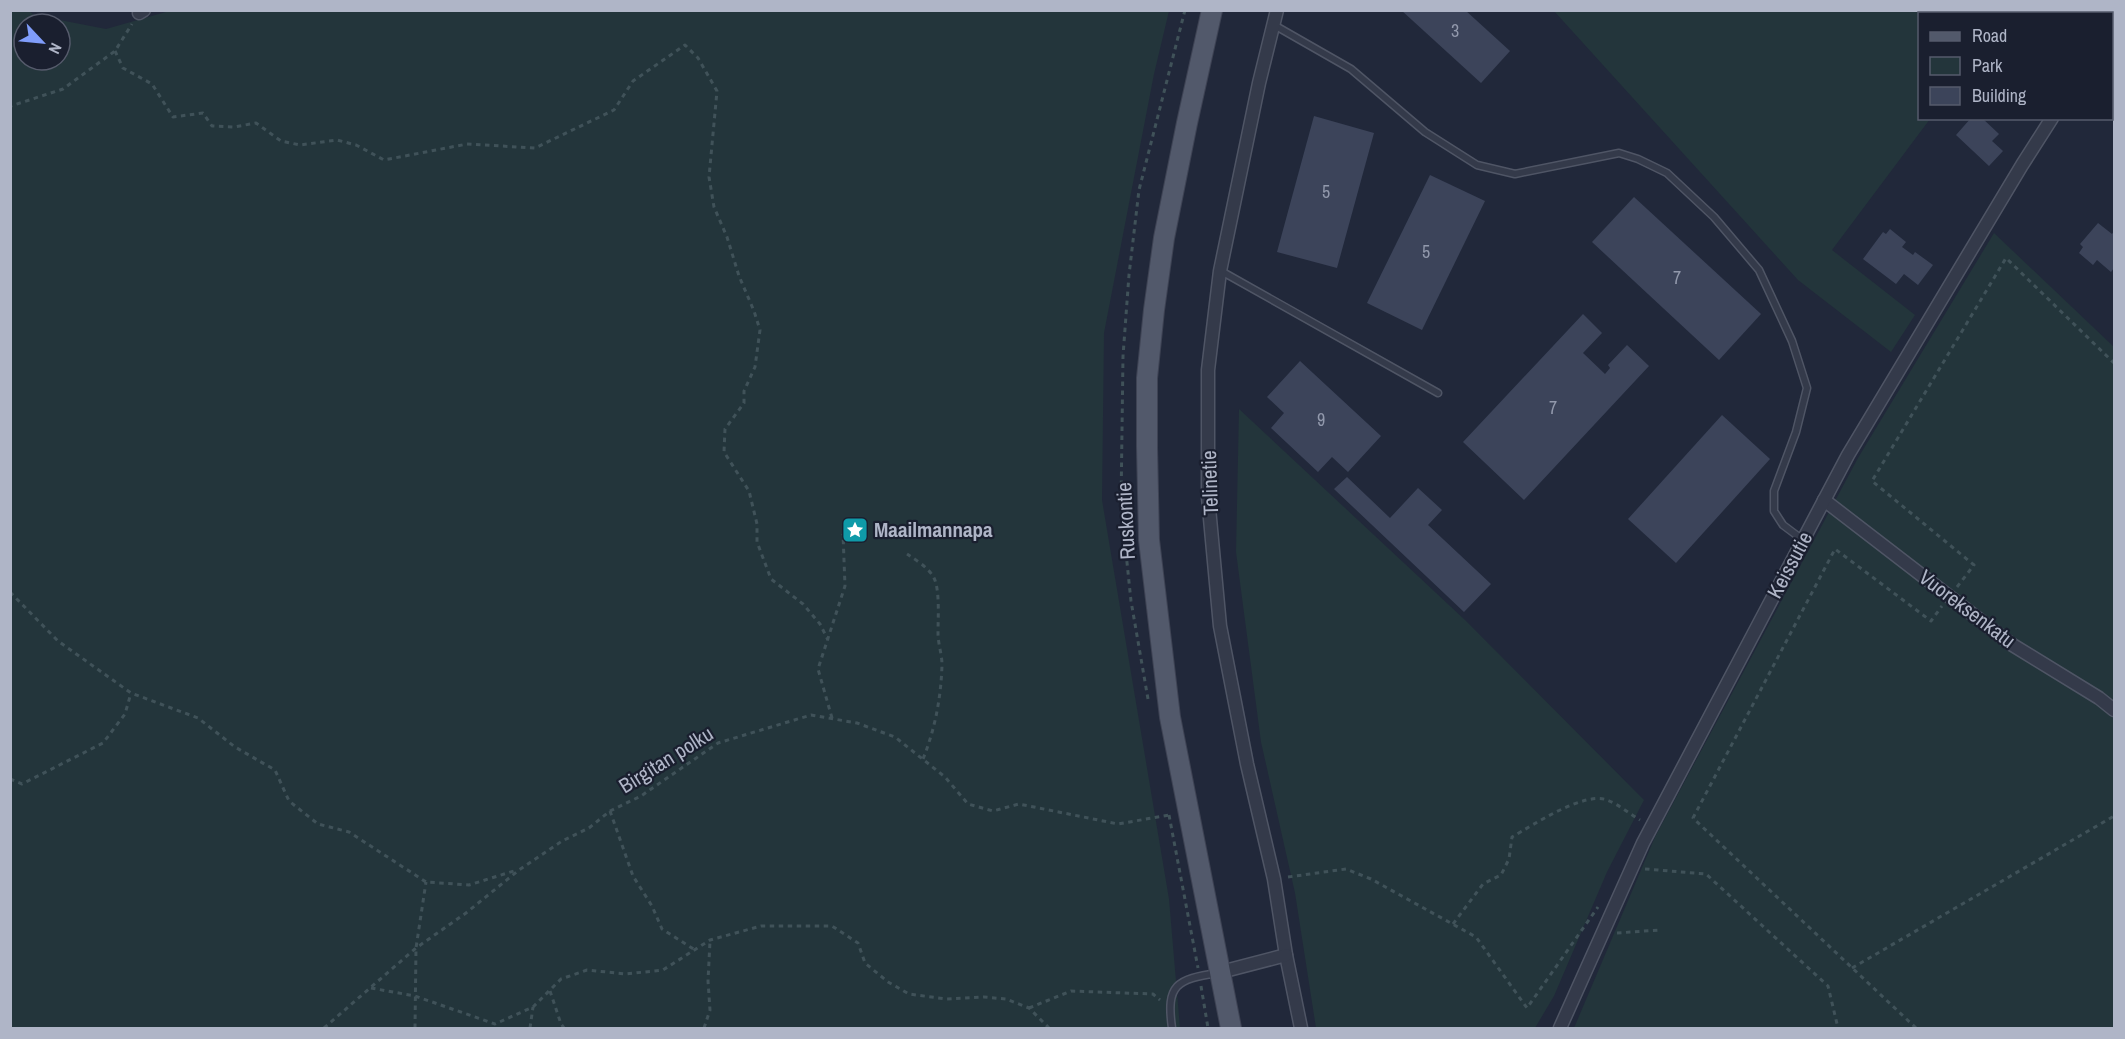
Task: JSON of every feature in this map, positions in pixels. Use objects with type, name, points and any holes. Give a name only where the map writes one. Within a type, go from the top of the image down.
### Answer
[{"type":"main road","name":"Ruskontie","points":[[1212,10],[1186,123],[1164,238],[1147,378],[1147,447],[1149,540],[1170,717],[1231,1029]]},
{"type":"street","name":"Telinetie","points":[[1277,10],[1259,83],[1220,271],[1208,370],[1208,496],[1220,626],[1247,764],[1274,879],[1301,1029]]},
{"type":"street","name":"Keissutie","points":[[1560,1029],[1651,827],[1848,455],[2051,120]]},
{"type":"street","name":"Vuoreksenkatu","points":[[1824,500],[2011,644],[2115,710]]},
{"type":"street","points":[[1221,972],[1286,955]]},
{"type":"lane","points":[[1273,25],[1351,69],[1425,132],[1478,165],[1515,174],[1619,153],[1667,173],[1714,217],[1759,270],[1792,341],[1807,388],[1796,432],[1774,491],[1774,511],[1783,525],[1803,540]]},
{"type":"lane","points":[[1220,271],[1438,393]]},
{"type":"lane","points":[[1172,1029],[1169,1006],[1173,991],[1181,982],[1190,977],[1221,972]]},
{"type":"path","points":[[10,109],[11,106],[63,89],[115,51],[141,12]]},
{"type":"path","points":[[115,51],[123,68],[152,84],[173,117],[203,113],[212,126],[234,128],[256,123],[281,141],[300,145],[337,140],[356,144],[384,160],[467,144],[535,148],[614,110],[633,81],[685,45],[698,58],[717,92],[709,177],[714,207],[760,330],[755,367],[744,391],[744,403],[725,429],[724,452],[750,492],[757,524],[757,542],[771,579],[803,604],[820,624],[828,640]]},
{"type":"path","points":[[1916,1029],[1693,818],[1835,549],[1931,621],[1974,565],[1872,481],[2006,258],[2115,363]]},
{"type":"path","points":[[832,718],[818,669],[845,586],[843,534]]},
{"type":"path","points":[[907,554],[920,562],[934,578],[939,609],[938,634],[942,663],[939,703],[933,733],[922,758]]},
{"type":"path","points":[[10,592],[58,641],[131,693],[198,718],[235,747],[275,770],[289,801],[318,824],[349,832],[426,882],[468,885],[519,870]]},
{"type":"path","points":[[10,779],[22,784],[103,742],[125,714],[131,693]]},
{"type":"path","name":"Birgitan polku","points":[[324,1029],[416,948],[466,913],[519,870],[562,842],[589,828],[610,811],[641,796],[718,742],[811,715],[857,723],[895,737],[945,777],[968,804],[993,811],[1020,804],[1118,824],[1169,815]]},
{"type":"path","points":[[1453,924],[1484,884],[1501,875],[1509,859],[1512,837],[1581,800],[1606,799],[1651,827]]},
{"type":"path","points":[[610,811],[633,876],[652,906],[662,929],[695,950]]},
{"type":"path","points":[[1852,968],[2115,816]]},
{"type":"path","points":[[1632,868],[1706,874],[1828,986],[1838,1029]]},
{"type":"path","points":[[1274,879],[1346,869],[1371,879],[1476,937],[1527,1008],[1602,901]]},
{"type":"path","points":[[416,1029],[416,948],[426,882]]},
{"type":"path","points":[[370,987],[415,996],[495,1024],[533,1007],[561,980],[587,969],[626,974],[663,970],[710,940],[762,926],[832,926],[858,943],[865,963],[888,982],[909,994],[946,999],[984,997],[1006,999],[1029,1008],[1049,1029]]},
{"type":"path","points":[[1603,934],[1660,930]]},
{"type":"path","points":[[704,1029],[710,1010],[708,981],[710,940]]},
{"type":"path","points":[[550,991],[564,1029]]},
{"type":"path","points":[[1029,1008],[1071,991],[1153,994],[1169,1006]]},
{"type":"path","points":[[530,1029],[533,1007]]},
{"type":"green space","points":[[173,10],[1169,11],[1154,74],[1104,333],[1102,500],[1169,899],[1180,1028],[11,1028],[10,11],[30,12],[12,12],[12,72],[72,72],[72,22],[106,29]]},
{"type":"green space","points":[[1923,10],[1926,12],[1918,12],[1918,120],[1929,120],[1832,250],[1915,315],[1891,352],[1798,280],[1554,11]]},
{"type":"green space","points":[[1994,233],[2114,347],[2114,1028],[1574,1028],[1655,837],[1858,458]]},
{"type":"green space","points":[[1239,409],[1465,620],[1644,800],[1607,872],[1554,996],[1535,1028],[1316,1028],[1295,893],[1261,742],[1236,552]]},
{"type":"building","points":[[1401,10],[1465,10],[1510,51],[1481,83]]},
{"type":"building","points":[[2052,10],[2079,10],[2081,12],[2051,12]]},
{"type":"building","points":[[1314,116],[1374,133],[1337,268],[1277,252]]},
{"type":"building","points":[[1969,120],[1984,120],[1999,134],[1992,141],[2003,151],[1989,166],[1956,135]]},
{"type":"building","points":[[1430,175],[1485,201],[1422,330],[1367,303]]},
{"type":"building","points":[[1634,197],[1761,314],[1719,360],[1592,242]]},
{"type":"building","points":[[2098,223],[2112,234],[2114,231],[2114,268],[2111,272],[2097,260],[2093,265],[2079,253],[2083,247],[2080,244]]},
{"type":"building","points":[[1890,229],[1906,242],[1902,247],[1913,255],[1915,252],[1933,265],[1918,285],[1904,274],[1896,284],[1863,259],[1883,232],[1886,234]]},
{"type":"building","points":[[1583,314],[1602,333],[1583,353],[1605,374],[1610,368],[1608,365],[1627,345],[1649,366],[1524,500],[1463,442]]},
{"type":"building","points":[[1300,361],[1381,436],[1348,472],[1332,457],[1318,472],[1271,428],[1284,413],[1267,397]]},
{"type":"building","points":[[1722,415],[1770,459],[1676,563],[1628,519]]},
{"type":"building","points":[[1347,477],[1390,518],[1418,488],[1442,510],[1428,525],[1491,584],[1464,612],[1334,489]]},
{"type":"place","name":"Maailmannapa","points":[[855,530]]}]
